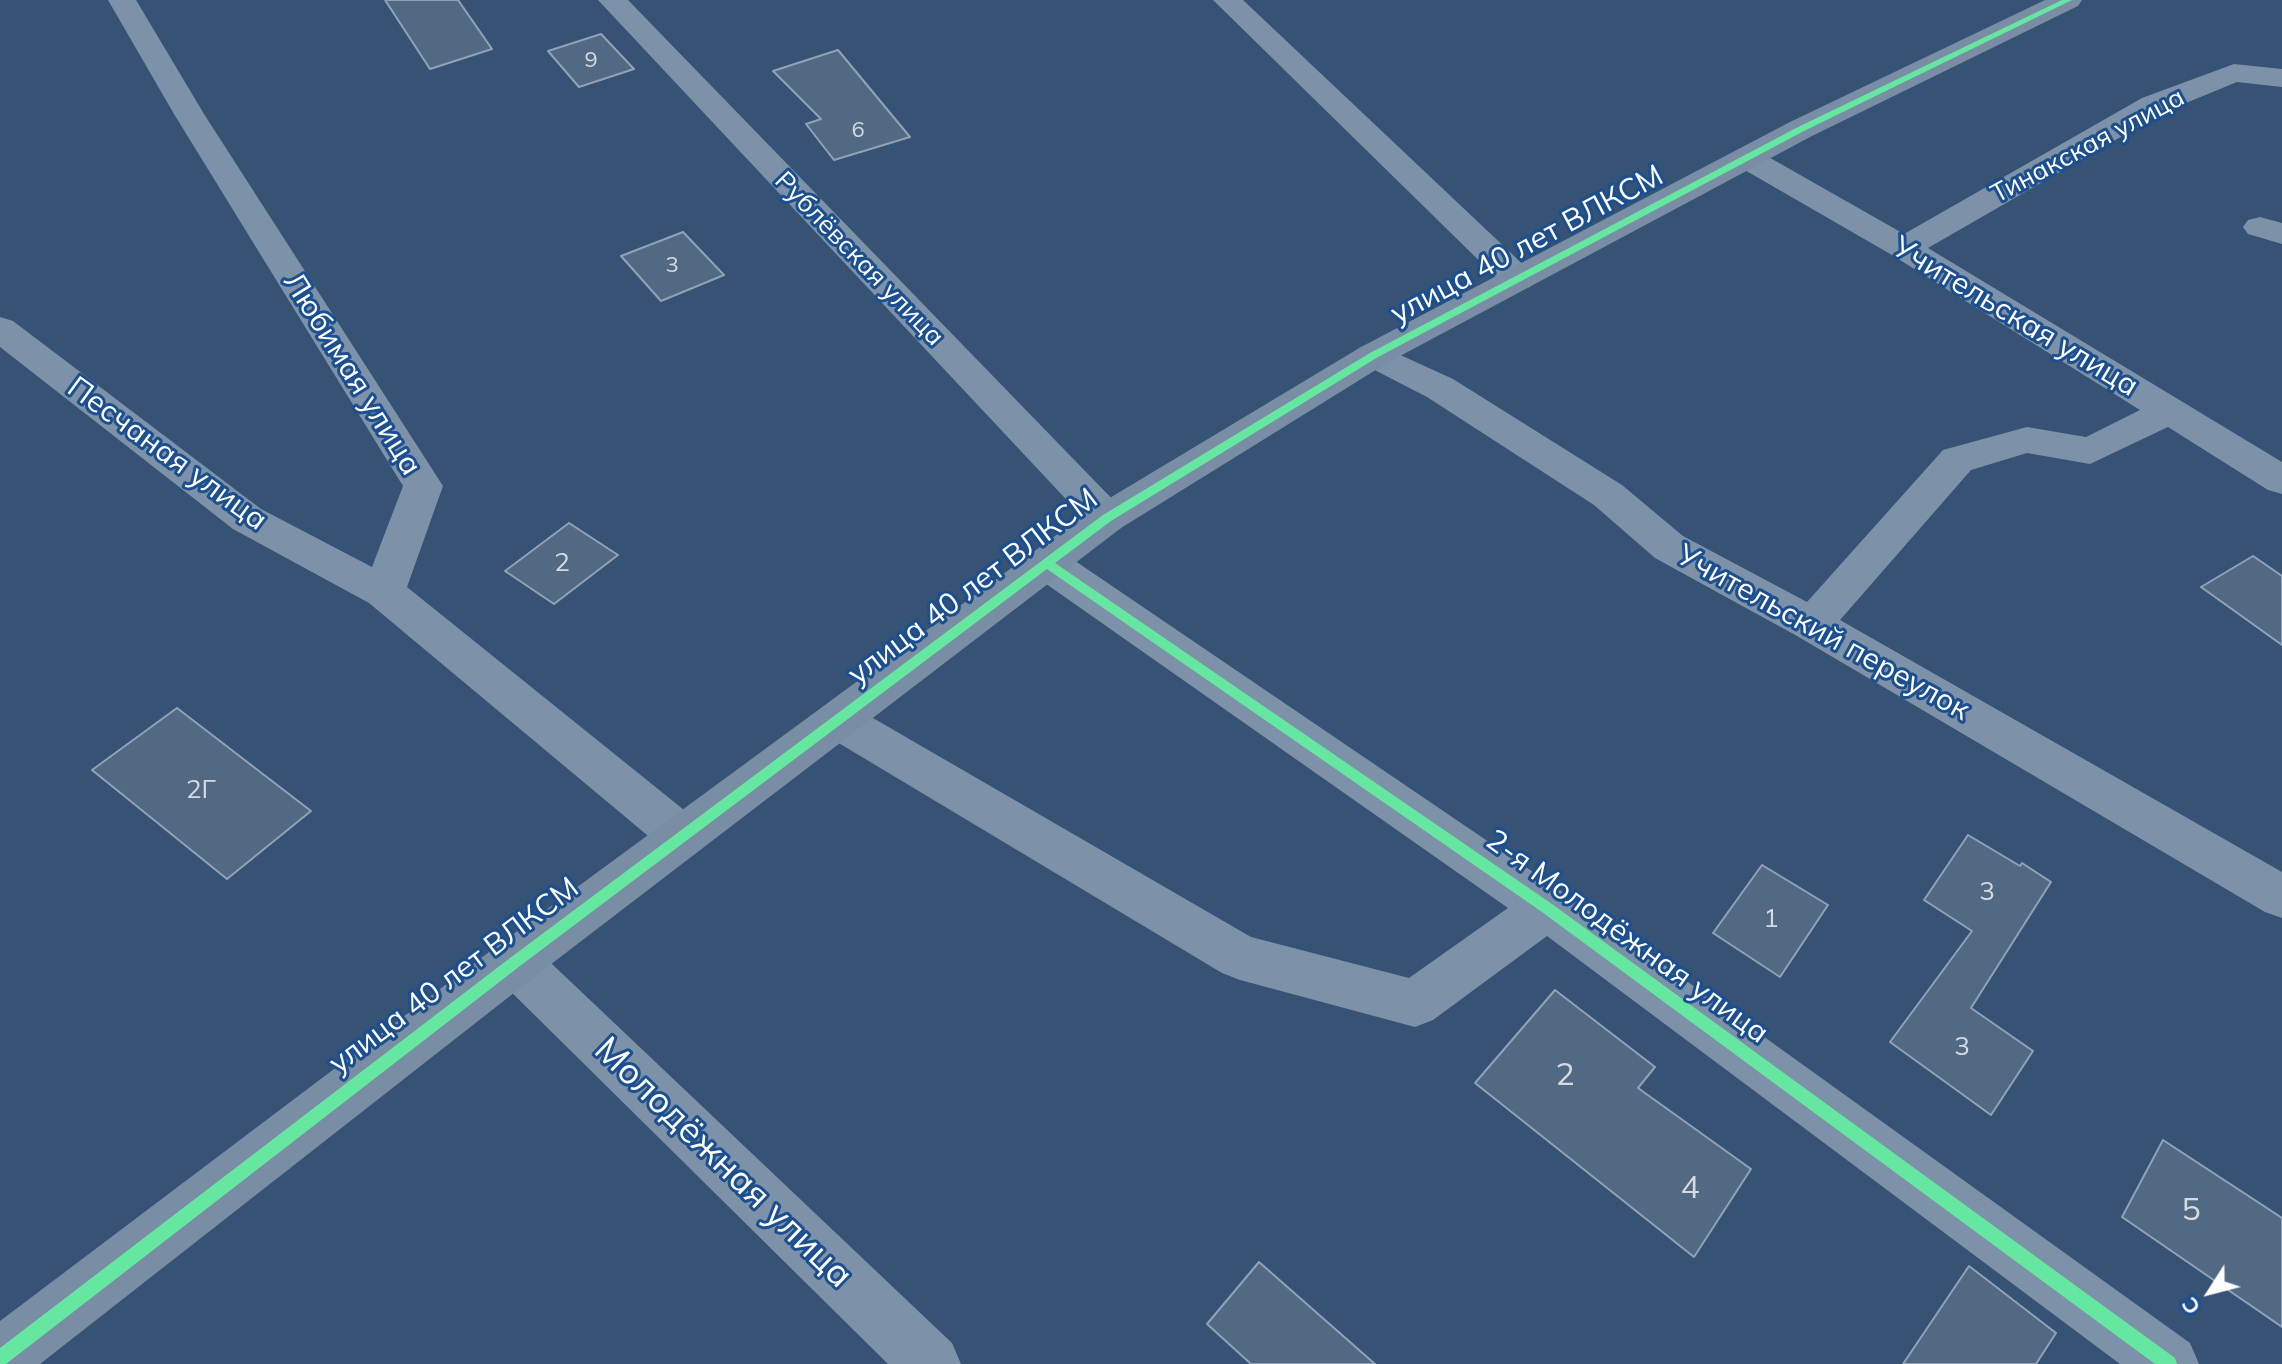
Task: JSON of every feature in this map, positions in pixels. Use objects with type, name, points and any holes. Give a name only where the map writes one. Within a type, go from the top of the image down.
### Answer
[{"type":"street","name":"Любимая улица","points":[[122,0],[189,114],[423,486],[384,592]]},
{"type":"street","name":"Рублёвская улица","points":[[612,0],[1107,518]]},
{"type":"street","points":[[1227,0],[1518,279]]},
{"type":"street","name":"улица 40 лет ВЛКСМ","points":[[0,1358],[515,962],[1107,518],[1374,355],[1747,158],[2068,0]]},
{"type":"street","name":"Тинакская улица","points":[[1904,248],[2153,105],[2234,73],[2282,78]]},
{"type":"street","name":"Учительская улица","points":[[1747,158],[1904,248],[2282,480]]},
{"type":"street","name":"Песчаная улица","points":[[0,329],[247,519],[384,592]]},
{"type":"street","name":"Учительский переулок","points":[[1374,355],[1440,388],[1595,487],[1669,547],[1812,624],[2282,897]]},
{"type":"street","points":[[1812,624],[1957,460],[2027,440],[2090,451],[2169,411]]},
{"type":"street","name":"2-я Молодёжная улица","points":[[1047,563],[1547,908],[2169,1364]]},
{"type":"street","points":[[384,592],[682,836]]},
{"type":"street","points":[[838,720],[1240,957],[1415,1003],[1547,908]]},
{"type":"street","name":"Молодёжная улица","points":[[515,962],[931,1364]]},
{"type":"building","points":[[385,0],[458,0],[492,49],[430,69]]},
{"type":"building","points":[[601,34],[634,69],[579,87],[548,51]]},
{"type":"building","points":[[838,50],[910,137],[834,160],[806,124],[821,119],[773,71]]},
{"type":"building","points":[[683,232],[724,275],[661,301],[621,256]]},
{"type":"building","points":[[569,523],[618,555],[554,604],[505,571]]},
{"type":"building","points":[[2253,556],[2282,576],[2282,645],[2201,587]]},
{"type":"building","points":[[177,708],[311,811],[227,879],[92,770]]},
{"type":"building","points":[[1968,835],[2051,882],[1971,1008],[2033,1051],[1991,1115],[1890,1042],[1972,931],[1924,900]]},
{"type":"building","points":[[1762,865],[1828,905],[1780,977],[1713,933]]},
{"type":"building","points":[[1555,990],[1655,1067],[1638,1088],[1751,1169],[1694,1257],[1475,1083]]},
{"type":"building","points":[[2163,1140],[2282,1218],[2282,1327],[2122,1217]]},
{"type":"building","points":[[1259,1262],[1375,1364],[1251,1364],[1207,1324]]},
{"type":"building","points":[[1969,1266],[2056,1333],[2036,1364],[1903,1364]]},
{"type":"cycle path","points":[[0,1358],[515,962],[1107,518],[1374,355],[1801,129],[2068,0]]},
{"type":"cycle path","points":[[1047,563],[1547,908],[2169,1364]]}]
